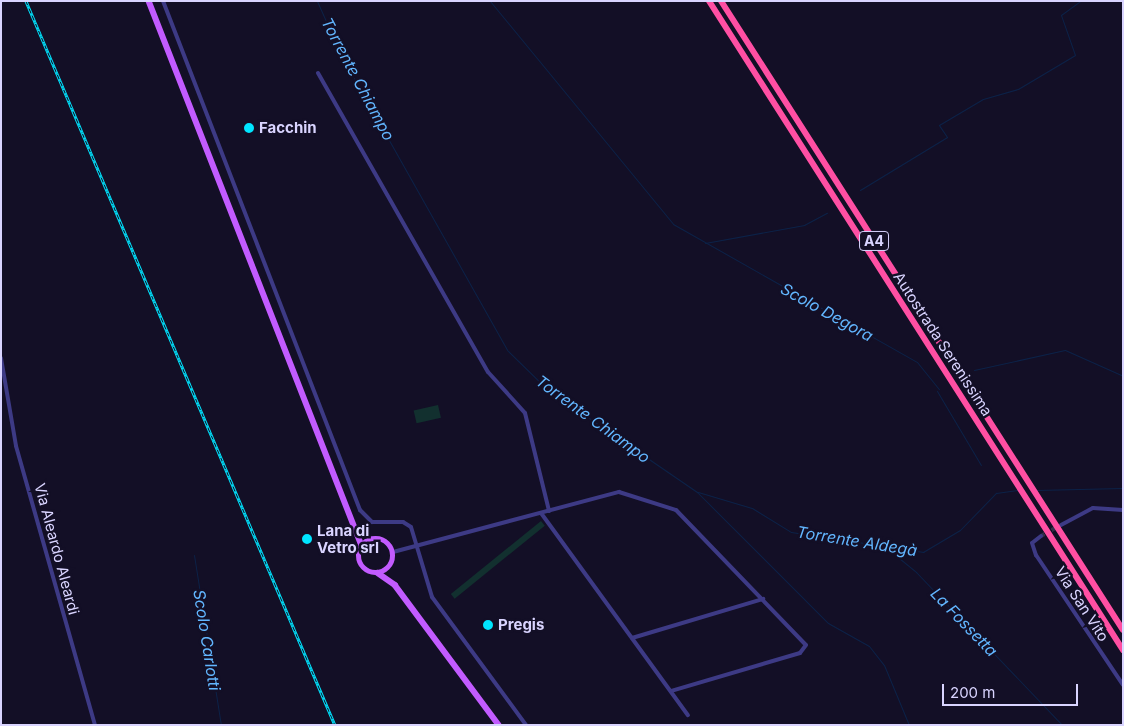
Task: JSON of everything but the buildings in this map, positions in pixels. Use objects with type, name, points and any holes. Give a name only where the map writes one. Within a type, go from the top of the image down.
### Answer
[{"type":"highway","name":"Autostrada Serenissima","points":[[709,1],[1123,650]]},
{"type":"highway","name":"Autostrada Serenissima","points":[[721,1],[1123,630]]},
{"type":"main road","points":[[149,1],[353,519],[362,546],[360,562],[367,571],[378,573],[395,585],[499,725]]},
{"type":"main road","points":[[353,519],[371,539],[387,542],[393,552],[391,564],[395,585]]},
{"type":"main road","points":[[362,546],[371,539]]},
{"type":"main road","points":[[378,573],[391,564]]},
{"type":"street","points":[[163,1],[163,9],[360,510],[372,522],[403,522],[411,527],[432,597],[526,725]]},
{"type":"street","points":[[153,12],[163,9]]},
{"type":"street","points":[[318,73],[488,372],[525,412],[549,511]]},
{"type":"street","name":"Via Aleardo Aleardi","points":[[1,358],[8,376],[16,446],[95,725]]},
{"type":"street","points":[[1,375],[8,376]]},
{"type":"street","points":[[393,552],[620,492],[676,510],[804,640],[806,645],[800,653],[671,691]]},
{"type":"street","points":[[1061,525],[1093,508],[1123,510]]},
{"type":"street","points":[[541,513],[688,714]]},
{"type":"street","name":"Via San Vito","points":[[1041,536],[1032,543],[1036,555],[1123,685]]},
{"type":"street","points":[[632,638],[763,599]]},
{"type":"green space","points":[[438,405],[441,418],[417,423],[414,411]]},
{"type":"green space","points":[[541,521],[545,526],[455,599],[451,594]]},
{"type":"waterway","name":"Torrente Chiampo","points":[[317,1],[341,55],[507,350],[548,390],[697,492],[828,623],[869,646],[884,665],[909,725]]},
{"type":"waterway","points":[[490,1],[673,224],[917,362],[939,389]]},
{"type":"waterway","points":[[860,190],[947,137],[939,125],[983,99],[1018,89],[1075,55],[1061,15],[1080,1]]},
{"type":"waterway","points":[[705,243],[804,225],[827,213]]},
{"type":"waterway","name":"Scolo Degora","points":[[974,370],[1065,350],[1123,376]]},
{"type":"waterway","points":[[937,391],[981,465]]},
{"type":"waterway","name":"Torrente Aldegà","points":[[1036,490],[1123,488]]},
{"type":"waterway","name":"Torrente Aldegà","points":[[698,492],[752,508],[791,532],[923,552],[960,530],[996,493],[1018,490]]},
{"type":"waterway","name":"La Fossetta","points":[[883,545],[916,572],[1062,725]]},
{"type":"waterway","name":"Scolo Carlotti","points":[[194,555],[221,725]]},
{"type":"tunnel","points":[[1041,536],[1059,526]]},
{"type":"railway","points":[[26,1],[335,725]]},
{"type":"place","name":"Facchin","points":[[249,128]]},
{"type":"place","name":"Lana di Vetro srl","points":[[307,539]]},
{"type":"place","name":"Pregis","points":[[488,625]]}]
